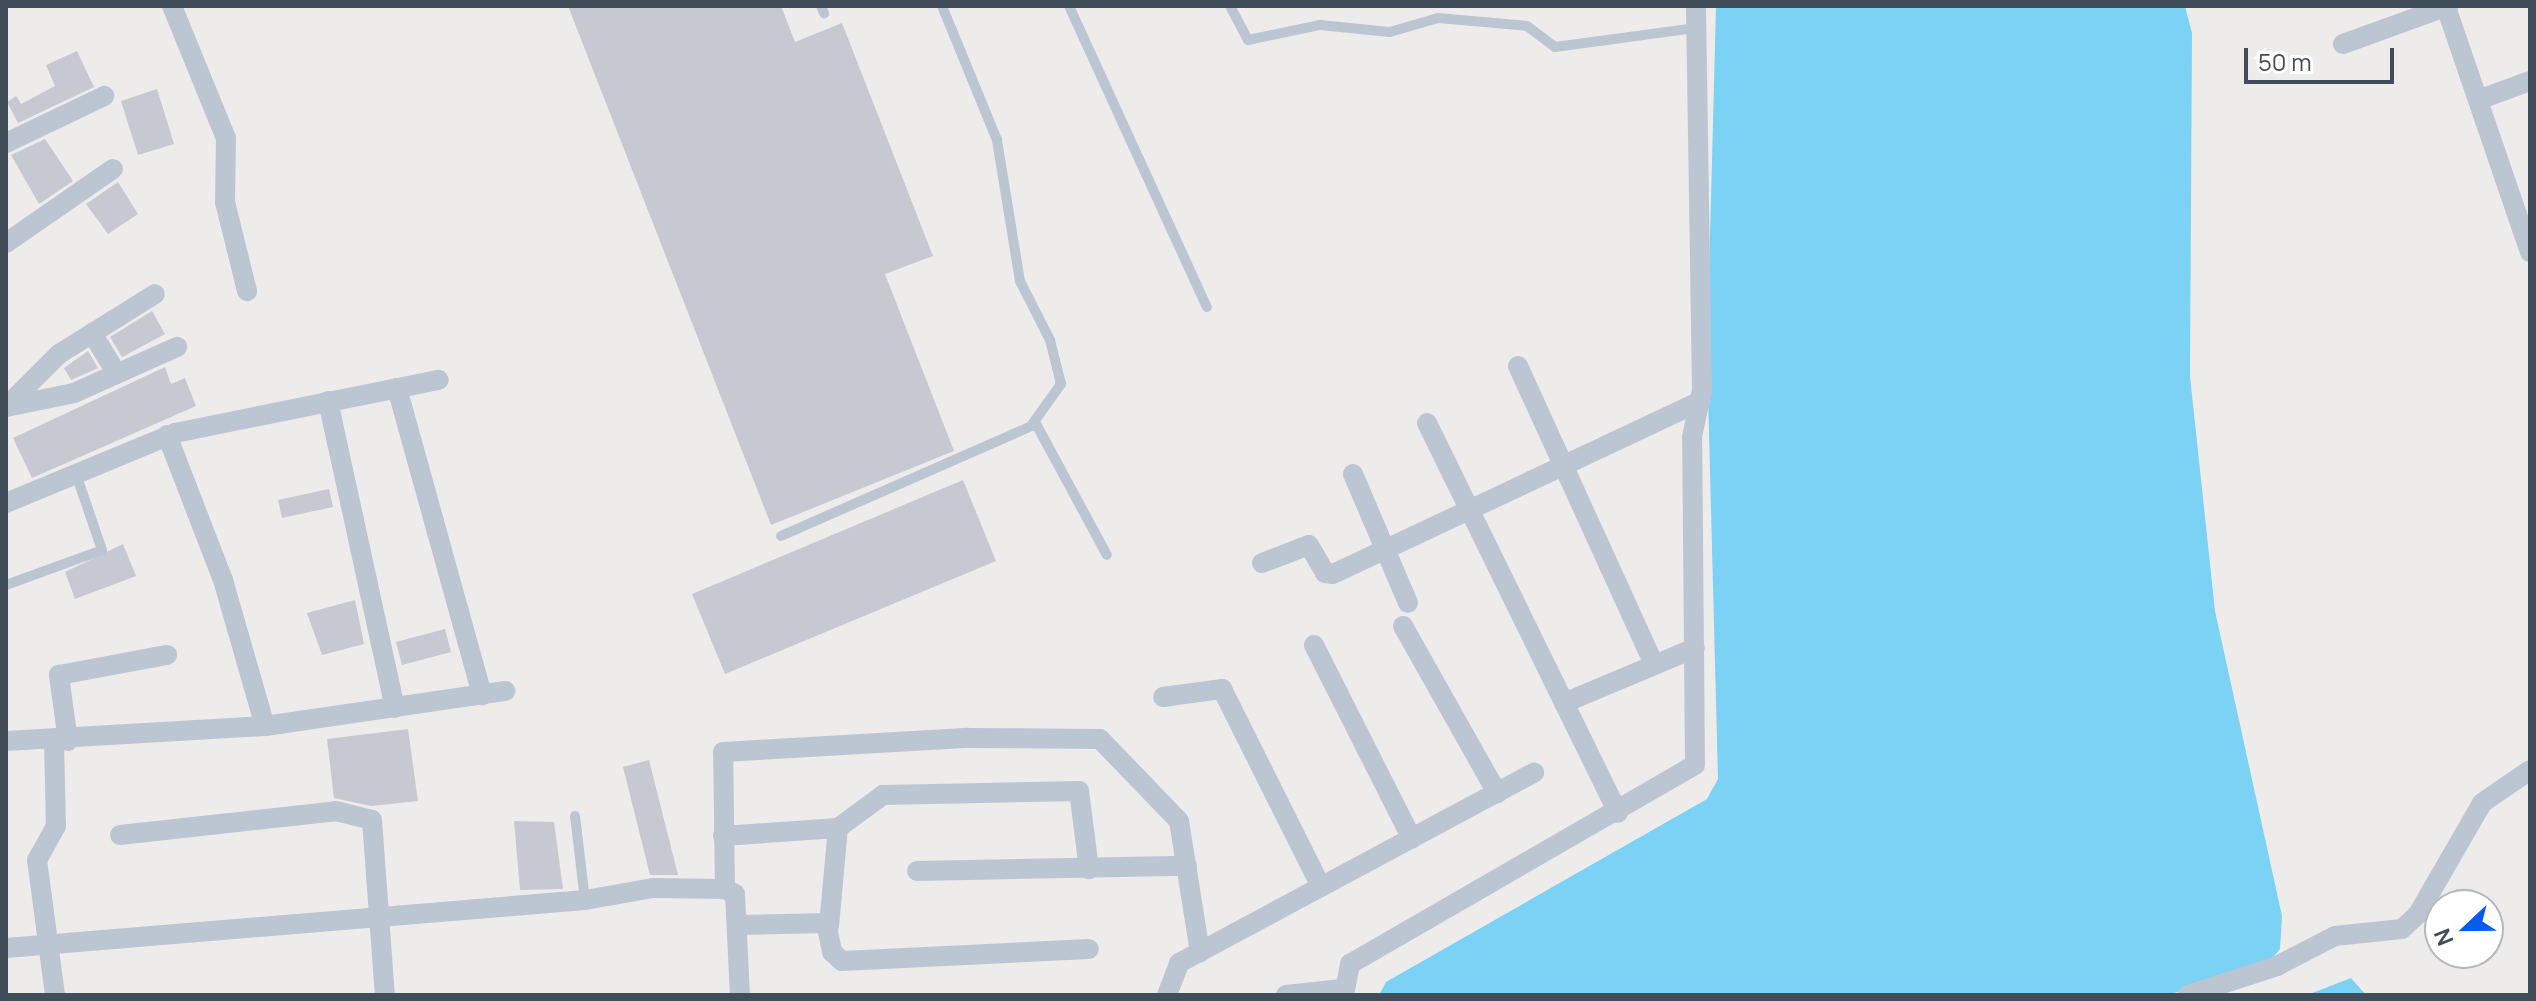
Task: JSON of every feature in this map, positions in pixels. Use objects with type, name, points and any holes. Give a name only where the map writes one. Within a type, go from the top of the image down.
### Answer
[{"type":"street","points":[[172,6],[226,138],[225,202],[247,291]]},
{"type":"street","points":[[1286,995],[1343,992],[1350,964],[1618,813],[1695,765],[1692,437],[1700,401],[1696,6]]},
{"type":"street","points":[[2343,44],[2447,6],[2530,252]]},
{"type":"street","points":[[2478,100],[2530,81]]},
{"type":"street","points":[[6,143],[104,96]]},
{"type":"street","points":[[6,243],[113,169]]},
{"type":"street","points":[[6,407],[59,354],[155,294]]},
{"type":"street","points":[[92,333],[117,374]]},
{"type":"street","points":[[6,407],[74,393],[177,347]]},
{"type":"street","points":[[1518,366],[1654,664]]},
{"type":"street","points":[[6,503],[167,435],[439,380]]},
{"type":"street","points":[[397,388],[482,695]]},
{"type":"street","points":[[328,401],[395,708]]},
{"type":"street","points":[[1262,563],[1309,545],[1328,575],[1700,401]]},
{"type":"street","points":[[1427,423],[1618,813]]},
{"type":"street","points":[[167,435],[223,580],[265,726]]},
{"type":"street","points":[[1353,474],[1408,603]]},
{"type":"street","points":[[1403,626],[1497,793]]},
{"type":"street","points":[[1314,645],[1412,839]]},
{"type":"street","points":[[1564,703],[1695,648]]},
{"type":"street","points":[[55,995],[52,943],[37,860],[56,826],[61,741],[59,675],[167,655]]},
{"type":"street","points":[[1163,697],[1222,689],[1321,887]]},
{"type":"street","points":[[6,741],[61,741],[265,726],[505,691]]},
{"type":"street","points":[[725,889],[721,757],[728,750],[1100,739],[1179,821],[1200,952]]},
{"type":"street","points":[[2188,995],[2277,966],[2335,936],[2402,929],[2418,914],[2482,803],[2530,770]]},
{"type":"street","points":[[1167,995],[1173,968],[1534,773]]},
{"type":"street","points":[[723,836],[838,828],[883,795],[1079,791],[1089,869]]},
{"type":"street","points":[[120,835],[336,811],[372,820],[385,995]]},
{"type":"street","points":[[838,828],[829,926],[832,952],[842,961],[1089,949]]},
{"type":"street","points":[[917,871],[1187,866]]},
{"type":"street","points":[[6,948],[585,900],[653,888],[725,889],[735,894],[740,995]]},
{"type":"street","points":[[737,925],[829,926]]},
{"type":"lane","points":[[781,536],[1035,422],[1062,378],[1020,281],[997,140],[942,6]]},
{"type":"lane","points":[[1069,6],[1207,307]]},
{"type":"lane","points":[[1230,6],[1248,40],[1320,25],[1390,32],[1438,18],[1527,26],[1555,47],[1695,28]]},
{"type":"lane","points":[[1035,422],[1107,555]]},
{"type":"lane","points":[[6,585],[102,550],[76,474]]},
{"type":"lane","points":[[575,816],[585,900]]},
{"type":"water","points":[[1716,6],[2185,6],[2192,33],[2190,376],[2215,611],[2282,916],[2280,949],[2265,967],[2167,995],[1379,995],[1386,982],[1707,799],[1718,779],[1707,355]]},
{"type":"water","points":[[2351,978],[2366,995],[2307,995]]},
{"type":"building","points":[[568,6],[781,6],[795,42],[842,23],[933,256],[885,274],[954,451],[771,525]]},
{"type":"building","points":[[77,51],[94,87],[18,123],[7,102],[16,96],[21,104],[55,86],[46,65]]},
{"type":"building","points":[[157,89],[174,144],[138,155],[121,101]]},
{"type":"building","points":[[45,139],[73,181],[39,204],[11,155]]},
{"type":"building","points":[[118,182],[138,214],[108,234],[86,204]]},
{"type":"building","points":[[152,311],[165,334],[122,357],[110,337]]},
{"type":"building","points":[[88,351],[98,368],[71,380],[64,368]]},
{"type":"building","points":[[165,367],[171,384],[185,378],[196,406],[32,478],[13,438]]},
{"type":"building","points":[[963,480],[996,561],[725,674],[692,594]]},
{"type":"building","points":[[329,489],[333,507],[282,518],[278,500]]},
{"type":"building","points":[[123,544],[136,576],[75,599],[65,572]]},
{"type":"building","points":[[355,600],[364,644],[322,655],[307,613]]},
{"type":"building","points":[[445,629],[451,652],[402,665],[396,642]]},
{"type":"building","points":[[408,729],[418,801],[371,806],[334,798],[327,739]]},
{"type":"building","points":[[649,760],[678,875],[650,875],[623,767]]},
{"type":"building","points":[[514,821],[554,822],[563,889],[520,890]]}]
